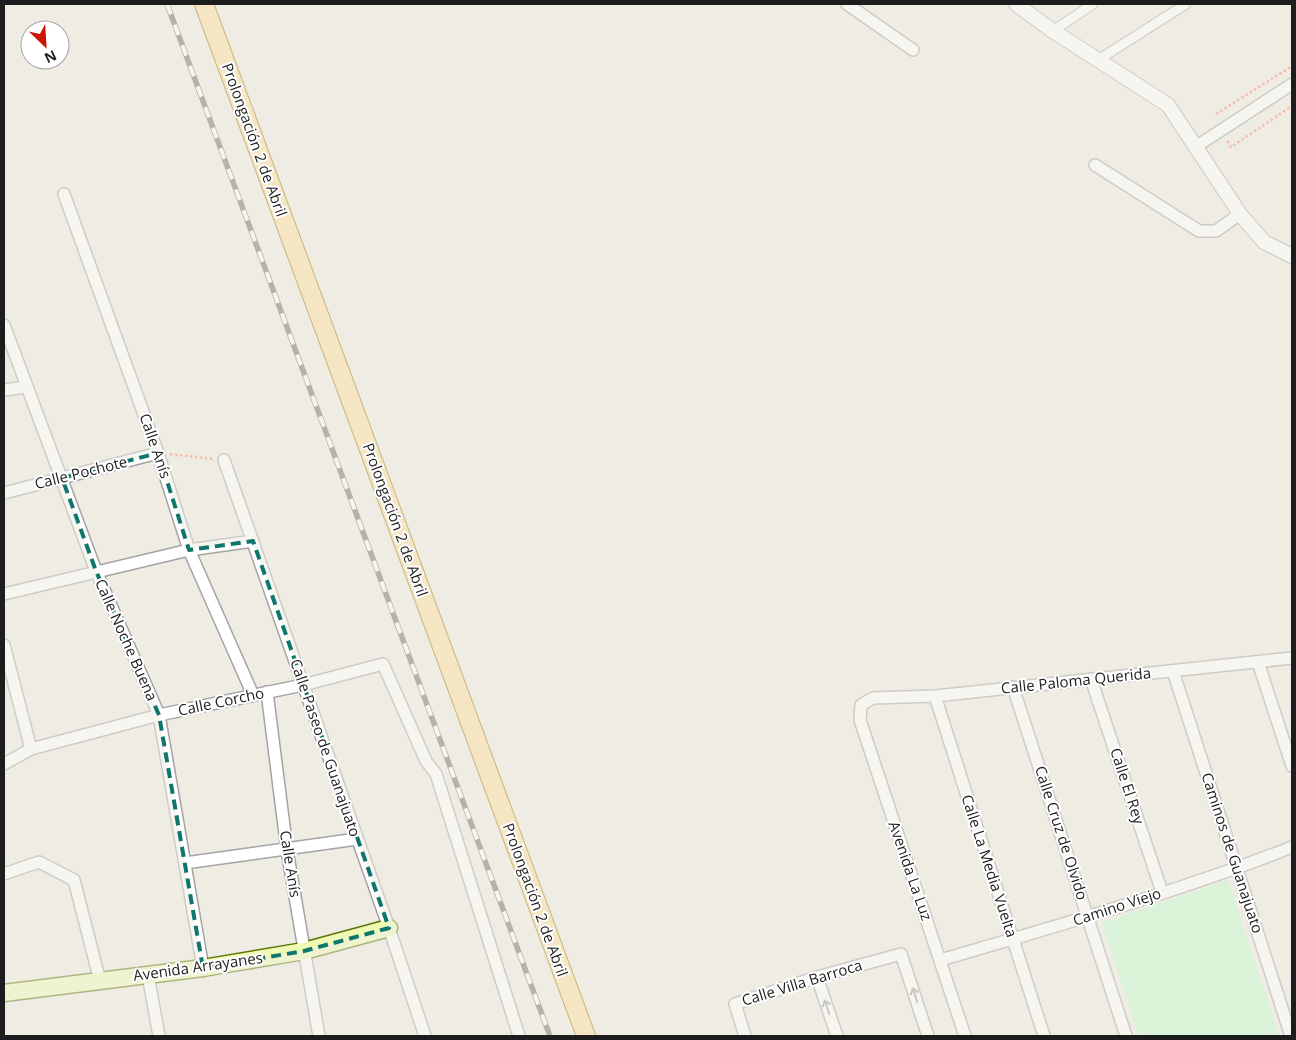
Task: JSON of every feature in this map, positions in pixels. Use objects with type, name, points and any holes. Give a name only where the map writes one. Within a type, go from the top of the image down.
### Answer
[{"type":"main road","name":"Prolongación 2 de Abril","points":[[204,4],[586,1036]]},
{"type":"main road","name":"Avenida Arrayanes","points":[[4,993],[203,968],[304,951],[389,928]]},
{"type":"street","points":[[847,4],[913,50]]},
{"type":"street","points":[[1016,4],[1053,31],[1168,105],[1197,146],[1240,214],[1264,242],[1292,256]]},
{"type":"street","points":[[1053,31],[1093,4]]},
{"type":"street","points":[[1098,60],[1184,4]]},
{"type":"street","points":[[1197,146],[1292,84]]},
{"type":"street","points":[[1095,165],[1199,231],[1216,231],[1240,214]]},
{"type":"street","name":"Calle Anís","points":[[64,194],[158,453],[189,550],[253,695]]},
{"type":"street","name":"Calle Noche Buena","points":[[4,325],[96,571],[159,715],[203,968]]},
{"type":"street","points":[[4,390],[27,387]]},
{"type":"street","name":"Calle Pochote","points":[[4,492],[158,453]]},
{"type":"street","name":"Calle Paseo de Guanajuato","points":[[224,460],[389,928],[425,1036]]},
{"type":"street","points":[[4,594],[189,550],[253,541]]},
{"type":"street","points":[[4,645],[31,749]]},
{"type":"street","name":"Calle Paloma Querida","points":[[861,705],[873,698],[934,696],[1292,658]]},
{"type":"street","points":[[1258,662],[1292,766]]},
{"type":"street","name":"Calle Corcho","points":[[4,764],[31,749],[159,715],[303,685],[383,664],[426,761],[436,774],[519,1036]]},
{"type":"street","name":"Caminos de Guanajuato","points":[[1173,671],[1291,1036]]},
{"type":"street","name":"Calle El Rey","points":[[1091,679],[1162,892]]},
{"type":"street","name":"Calle Cruz de Olvido","points":[[1013,687],[1126,1036]]},
{"type":"street","name":"Calle Anís","points":[[267,692],[287,850],[319,1036]]},
{"type":"street","name":"Calle La Media Vuelta","points":[[934,696],[1044,1036]]},
{"type":"street","name":"Avenida La Luz","points":[[861,705],[860,720],[965,1036]]},
{"type":"street","points":[[185,863],[287,850],[357,838]]},
{"type":"street","name":"Camino Viejo","points":[[940,960],[1237,869],[1292,847]]},
{"type":"street","points":[[4,874],[39,862],[74,880],[100,981]]},
{"type":"street","name":"Calle Villa Barroca","points":[[745,1036],[735,1004],[817,977],[902,954],[928,1036]]},
{"type":"street","points":[[148,975],[159,1036]]},
{"type":"street","points":[[817,977],[836,1036]]},
{"type":"path","points":[[1216,114],[1292,66]]},
{"type":"path","points":[[1226,139],[1231,147],[1292,106]]},
{"type":"path","points":[[158,453],[224,460]]},
{"type":"highlighted area","points":[[158,453],[189,550],[253,541],[389,928],[304,951],[203,968],[159,715],[96,571],[62,478]]},
{"type":"green space","points":[[1228,880],[1279,1036],[1139,1036],[1102,923]]},
{"type":"railway","points":[[167,4],[550,1036]]}]
